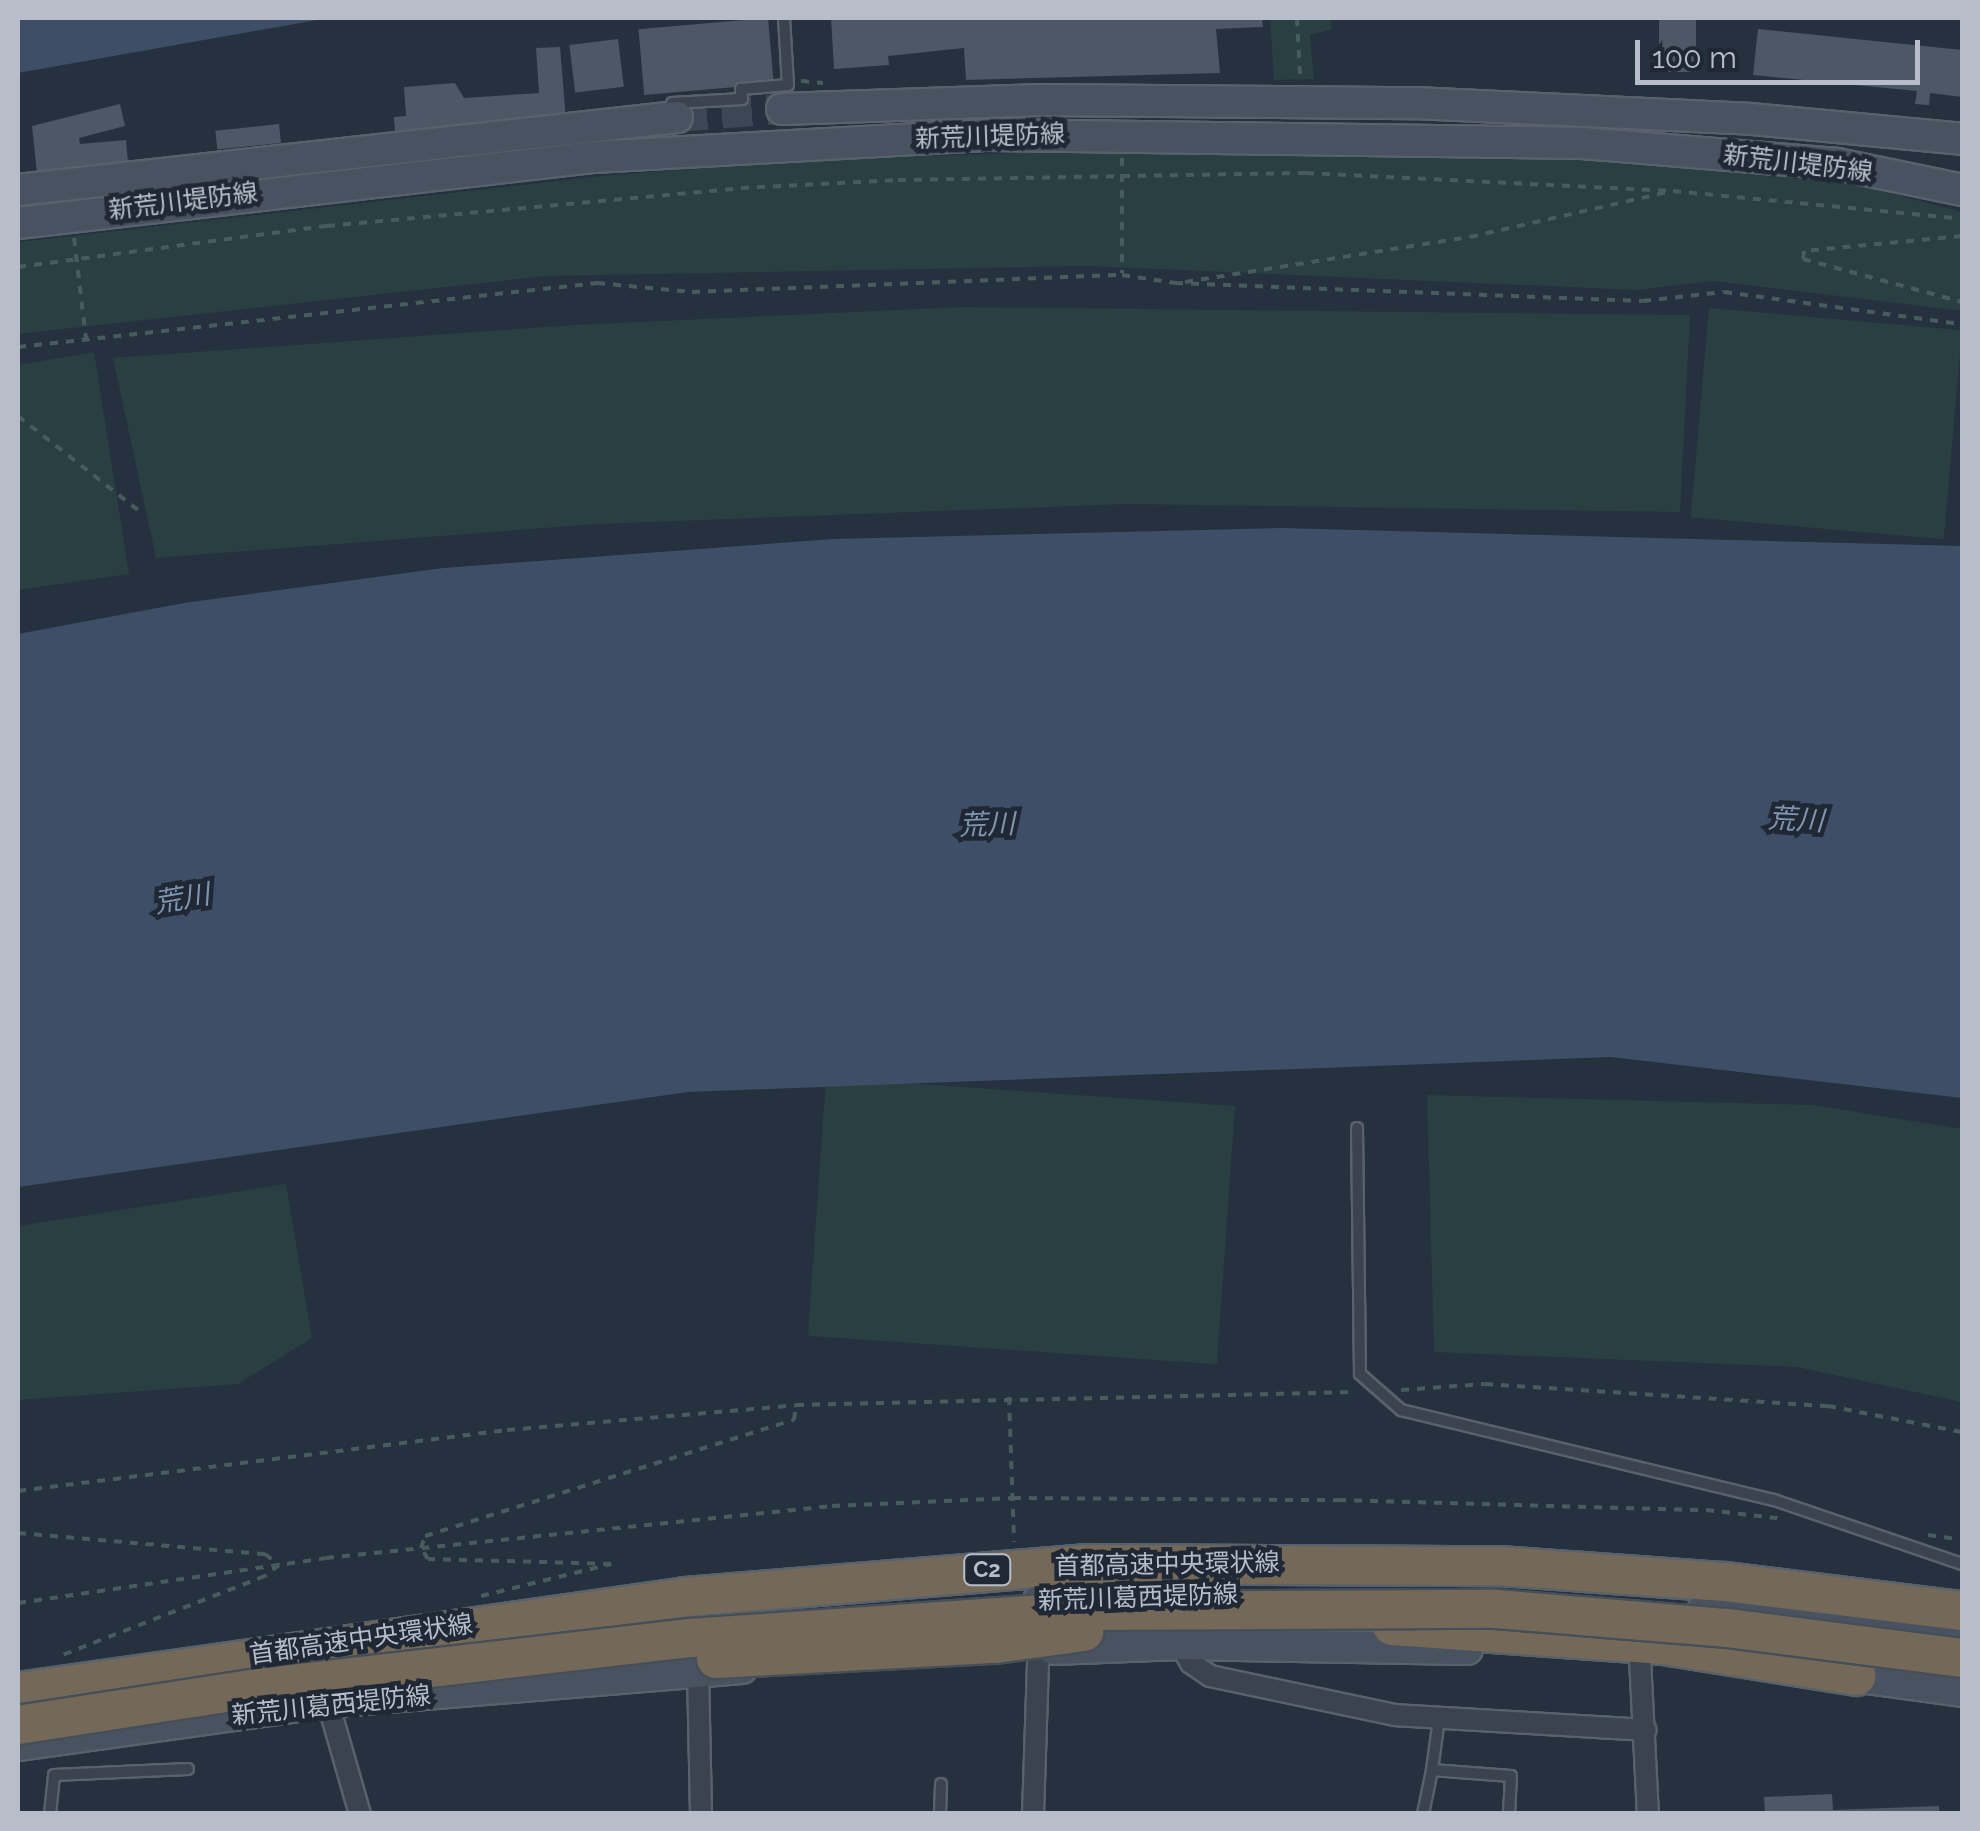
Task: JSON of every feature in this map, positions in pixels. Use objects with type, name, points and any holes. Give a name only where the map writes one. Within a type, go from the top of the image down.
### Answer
[{"type":"highway","name":"首都高速中央環状線","points":[[18,1692],[899,1576],[1188,1562],[1534,1568],[1962,1611]]},
{"type":"highway","points":[[327,1654],[1086,1586],[1392,1584],[1613,1594],[1740,1594]]},
{"type":"highway","points":[[1613,1594],[1839,1620]]},
{"type":"highway","name":"首都高速中央環状線","points":[[18,1725],[183,1698],[709,1636],[975,1615],[1392,1606],[1598,1616],[1962,1658]]},
{"type":"highway","points":[[183,1698],[692,1659],[996,1644],[1087,1631],[1392,1626],[1663,1645],[1857,1676]]},
{"type":"main road","name":"新荒川堤防線","points":[[785,96],[1302,101],[1640,112],[1962,139]]},
{"type":"main road","name":"新荒川堤防線","points":[[18,190],[675,110]]},
{"type":"main road","name":"新荒川堤防線","points":[[18,223],[594,158],[1084,134],[1602,144],[1838,164],[1962,190]]},
{"type":"main road","points":[[1039,1600],[1084,1582],[1188,1574],[1412,1575],[1740,1594],[1962,1624]]},
{"type":"main road","name":"新荒川葛西堤防線","points":[[18,1710],[327,1654],[1039,1600],[1393,1593],[1839,1620],[1962,1639]]},
{"type":"main road","name":"新荒川葛西堤防線","points":[[18,1744],[328,1702],[698,1670],[1180,1644],[1640,1658],[1857,1676],[1962,1691]]},
{"type":"street","points":[[1034,1814],[1039,1600]]},
{"type":"street","points":[[1180,1644],[1210,1676],[1439,1719],[1646,1730]]},
{"type":"street","points":[[327,1654],[328,1702],[360,1814]]},
{"type":"street","points":[[1640,1658],[1648,1814]]},
{"type":"street","points":[[698,1670],[701,1814]]},
{"type":"lane","points":[[675,110],[742,98],[742,89],[785,96],[784,18]]},
{"type":"lane","points":[[1358,1128],[1360,1374],[1400,1410],[1774,1500],[1832,1523],[1962,1564]]},
{"type":"lane","points":[[1422,1814],[1439,1719]]},
{"type":"lane","points":[[50,1814],[54,1775],[188,1769]]},
{"type":"lane","points":[[1432,1770],[1511,1776],[1509,1814]]},
{"type":"lane","points":[[940,1814],[941,1784]]},
{"type":"path","points":[[1297,18],[1302,101]]},
{"type":"path","points":[[785,96],[823,80],[824,87]]},
{"type":"path","points":[[1122,148],[1122,275]]},
{"type":"path","points":[[18,266],[741,188],[1122,173],[1485,179],[1673,191],[1962,220]]},
{"type":"path","points":[[1175,284],[1470,237],[1673,191]]},
{"type":"path","points":[[71,215],[86,338]]},
{"type":"path","points":[[1962,236],[1804,251],[1803,259],[1962,302]]},
{"type":"path","points":[[18,347],[597,282],[692,292],[1122,275],[1175,284],[1643,301],[1724,292],[1962,324]]},
{"type":"path","points":[[18,416],[139,511]]},
{"type":"path","points":[[18,1492],[468,1434],[796,1404],[1009,1397],[1377,1392],[1485,1384],[1828,1406],[1962,1432]]},
{"type":"path","points":[[1009,1397],[1014,1546]]},
{"type":"path","points":[[421,1548],[425,1536],[794,1420],[796,1404]]},
{"type":"path","points":[[18,1603],[421,1548],[832,1506],[1012,1498],[1706,1510],[1832,1523]]},
{"type":"path","points":[[18,1533],[266,1554],[279,1565]]},
{"type":"path","points":[[1925,1535],[1962,1540]]},
{"type":"path","points":[[421,1548],[428,1559],[611,1564],[470,1599]]},
{"type":"path","points":[[48,1660],[265,1576],[279,1565]]},
{"type":"green space","points":[[1270,18],[1331,18],[1332,29],[1310,35],[1314,79],[1274,80]]},
{"type":"green space","points":[[1192,148],[1634,161],[1821,175],[1962,212],[1962,311],[1714,281],[1636,290],[1086,266],[546,276],[18,334],[18,242],[601,176],[819,159]]},
{"type":"green space","points":[[961,307],[1690,315],[1680,512],[1127,504],[596,524],[156,558],[113,358],[574,325]]},
{"type":"green space","points":[[1709,308],[1962,330],[1944,539],[1691,517]]},
{"type":"green space","points":[[94,352],[129,574],[18,590],[18,365]]},
{"type":"green space","points":[[826,1077],[1235,1106],[1217,1364],[808,1336]]},
{"type":"green space","points":[[1427,1095],[1813,1105],[1962,1129],[1962,1402],[1797,1367],[1434,1352]]},
{"type":"green space","points":[[286,1184],[312,1338],[238,1384],[18,1400],[18,1226]]},
{"type":"water","points":[[18,18],[328,18],[18,73]]},
{"type":"water","name":"荒川","points":[[1281,528],[1962,546],[1962,1098],[1611,1057],[688,1092],[18,1187],[18,634],[184,603],[443,568],[833,539]]},
{"type":"building","points":[[768,18],[774,84],[644,95],[638,29]]},
{"type":"building","points":[[831,18],[1262,18],[1263,27],[1216,29],[1220,73],[966,80],[964,48],[888,56],[889,65],[834,69]]},
{"type":"building","points":[[1659,18],[1696,18],[1696,72],[1659,72]]},
{"type":"building","points":[[1758,29],[1962,50],[1962,97],[1930,93],[1929,105],[1915,104],[1917,91],[1753,75]]},
{"type":"building","points":[[618,39],[624,87],[575,93],[569,45]]},
{"type":"building","points":[[560,47],[566,120],[395,132],[394,117],[406,116],[404,87],[455,83],[464,98],[539,93],[536,48]]},
{"type":"building","points":[[120,104],[125,126],[79,138],[80,144],[126,140],[128,162],[37,173],[32,126]]},
{"type":"building","points":[[279,124],[281,143],[217,150],[215,131]]},
{"type":"building","points":[[1832,1794],[1833,1810],[1939,1806],[1939,1814],[1765,1814],[1764,1797]]},
{"type":"tunnel","points":[[677,117],[782,109]]}]
